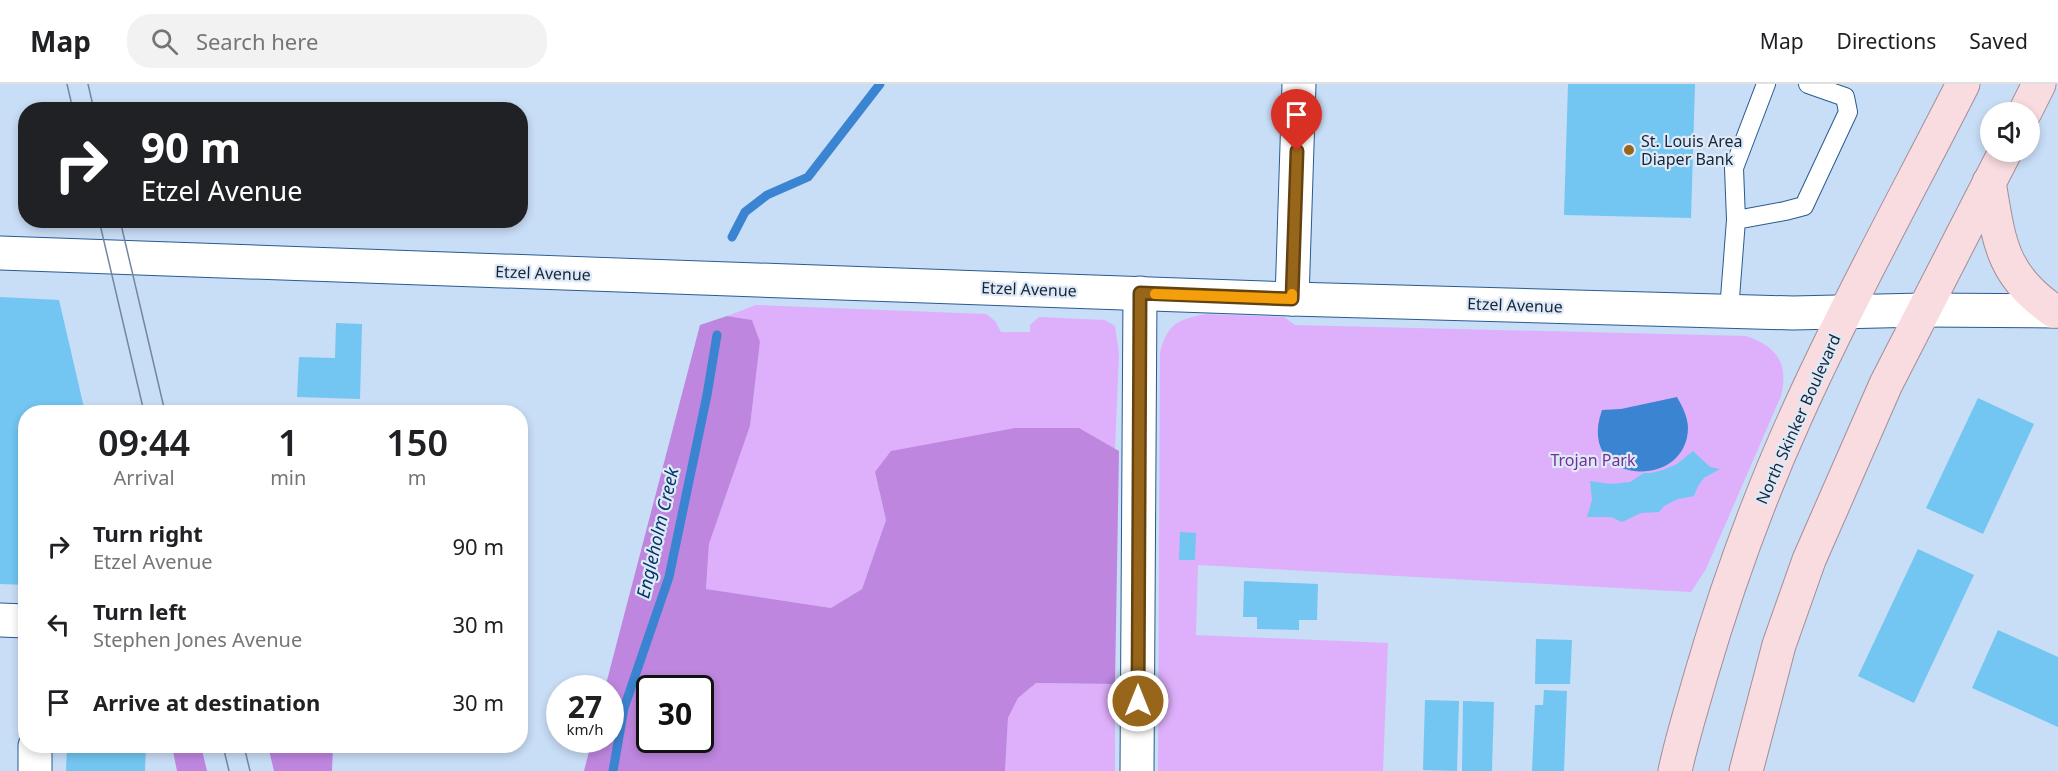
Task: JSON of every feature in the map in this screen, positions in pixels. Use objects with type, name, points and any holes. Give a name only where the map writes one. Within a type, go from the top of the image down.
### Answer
[{"type":"main road","name":"North Skinker Boulevard","points":[[1675,771],[1717,621],[1753,519],[1796,415],[1963,84]]},
{"type":"main road","points":[[2030,102],[2039,84]]},
{"type":"main road","points":[[1746,771],[1779,645],[1809,560],[1874,410],[2000,162]]},
{"type":"main road","points":[[1989,182],[1997,228],[2010,267],[2020,283],[2037,299],[2056,311]]},
{"type":"street","points":[[1292,299],[1299,84]]},
{"type":"street","name":"Etzel Avenue","points":[[0,253],[1292,299],[1729,311],[2056,311]]},
{"type":"street","points":[[1137,771],[1140,293]]},
{"type":"street","points":[[0,620],[18,621]]},
{"type":"street","points":[[35,753],[35,771]]},
{"type":"lane","points":[[1729,311],[1736,220],[1734,168],[1766,84]]},
{"type":"lane","points":[[1736,220],[1804,206],[1848,112],[1845,97],[1808,84]]},
{"type":"green space","points":[[756,305],[986,314],[995,321],[1001,332],[1030,332],[1030,325],[1039,317],[1105,320],[1115,326],[1119,353],[1115,449],[1079,428],[875,472],[886,520],[862,589],[831,608],[706,589],[709,544],[750,426],[760,342],[751,320],[727,316]]},
{"type":"green space","name":"Trojan Park","points":[[1206,314],[1284,317],[1295,325],[1746,336],[1766,345],[1773,351],[1782,366],[1783,385],[1781,396],[1706,569],[1691,592],[1198,565],[1196,635],[1388,643],[1383,771],[1158,771],[1160,353],[1166,335],[1175,324]]},
{"type":"green space","points":[[1036,683],[1115,684],[1115,771],[1005,771],[1008,718],[1018,698]]},
{"type":"shaded area","points":[[727,316],[752,320],[760,342],[750,426],[709,544],[706,589],[831,608],[862,589],[886,520],[875,472],[891,451],[1015,428],[1079,428],[1119,451],[1115,684],[1036,683],[1018,698],[1008,718],[1005,771],[584,771],[589,753],[624,753],[624,675],[608,675],[700,325]]},
{"type":"shaded area","points":[[173,753],[203,753],[207,771],[177,771]]},
{"type":"shaded area","points":[[270,753],[333,753],[332,771],[274,771]]},
{"type":"water","points":[[1677,397],[1686,416],[1688,428],[1683,449],[1670,463],[1653,470],[1634,471],[1617,466],[1604,453],[1598,435],[1602,410],[1621,409]]},
{"type":"building","name":"St. Louis Area Diaper Bank","points":[[1568,84],[1695,84],[1691,218],[1564,215]]},
{"type":"building","points":[[0,297],[59,300],[83,405],[18,405],[18,585],[0,584]]},
{"type":"building","points":[[336,323],[362,324],[360,399],[297,397],[299,357],[335,358]]},
{"type":"building","points":[[1978,398],[2034,424],[1983,534],[1926,508]]},
{"type":"building","points":[[1693,451],[1710,467],[1720,469],[1704,478],[1694,496],[1678,499],[1664,506],[1659,512],[1641,513],[1622,522],[1611,517],[1587,517],[1592,500],[1590,481],[1611,484],[1630,482],[1644,473],[1663,470],[1677,464]]},
{"type":"building","points":[[1180,532],[1196,533],[1195,560],[1179,560]]},
{"type":"building","points":[[1918,549],[1974,575],[1914,703],[1858,676]]},
{"type":"building","points":[[1244,581],[1318,584],[1317,620],[1299,620],[1299,630],[1257,629],[1257,617],[1243,617]]},
{"type":"building","points":[[1998,630],[2058,657],[2058,727],[1972,688]]},
{"type":"building","points":[[1536,639],[1572,640],[1570,684],[1535,684]]},
{"type":"building","points":[[1544,690],[1567,691],[1564,771],[1532,771],[1535,705],[1543,705]]},
{"type":"building","points":[[1425,700],[1459,701],[1457,771],[1423,770]]},
{"type":"building","points":[[1463,701],[1494,702],[1492,771],[1462,771]]},
{"type":"building","points":[[67,753],[146,753],[145,771],[66,771]]},
{"type":"waterway","name":"Engleholm Creek","points":[[732,237],[745,212],[767,195],[808,177],[880,84]]},
{"type":"waterway","name":"Engleholm Creek","points":[[613,771],[624,708],[669,577],[707,395],[717,335]]},
{"type":"tram line","points":[[67,84],[71,102]]},
{"type":"tram line","points":[[88,84],[92,102]]},
{"type":"tram line","points":[[101,228],[142,405]]},
{"type":"tram line","points":[[122,228],[163,405]]},
{"type":"tram line","points":[[225,753],[229,771]]},
{"type":"tram line","points":[[246,753],[250,771]]},
{"type":"slow traffic","points":[[1155,294],[1292,299],[1292,294]]},
{"type":"place","name":"St. Louis Area Diaper Bank","points":[[1629,150]]},
{"type":"route","points":[[1138,701],[1140,293],[1292,299],[1297,151]]}]
